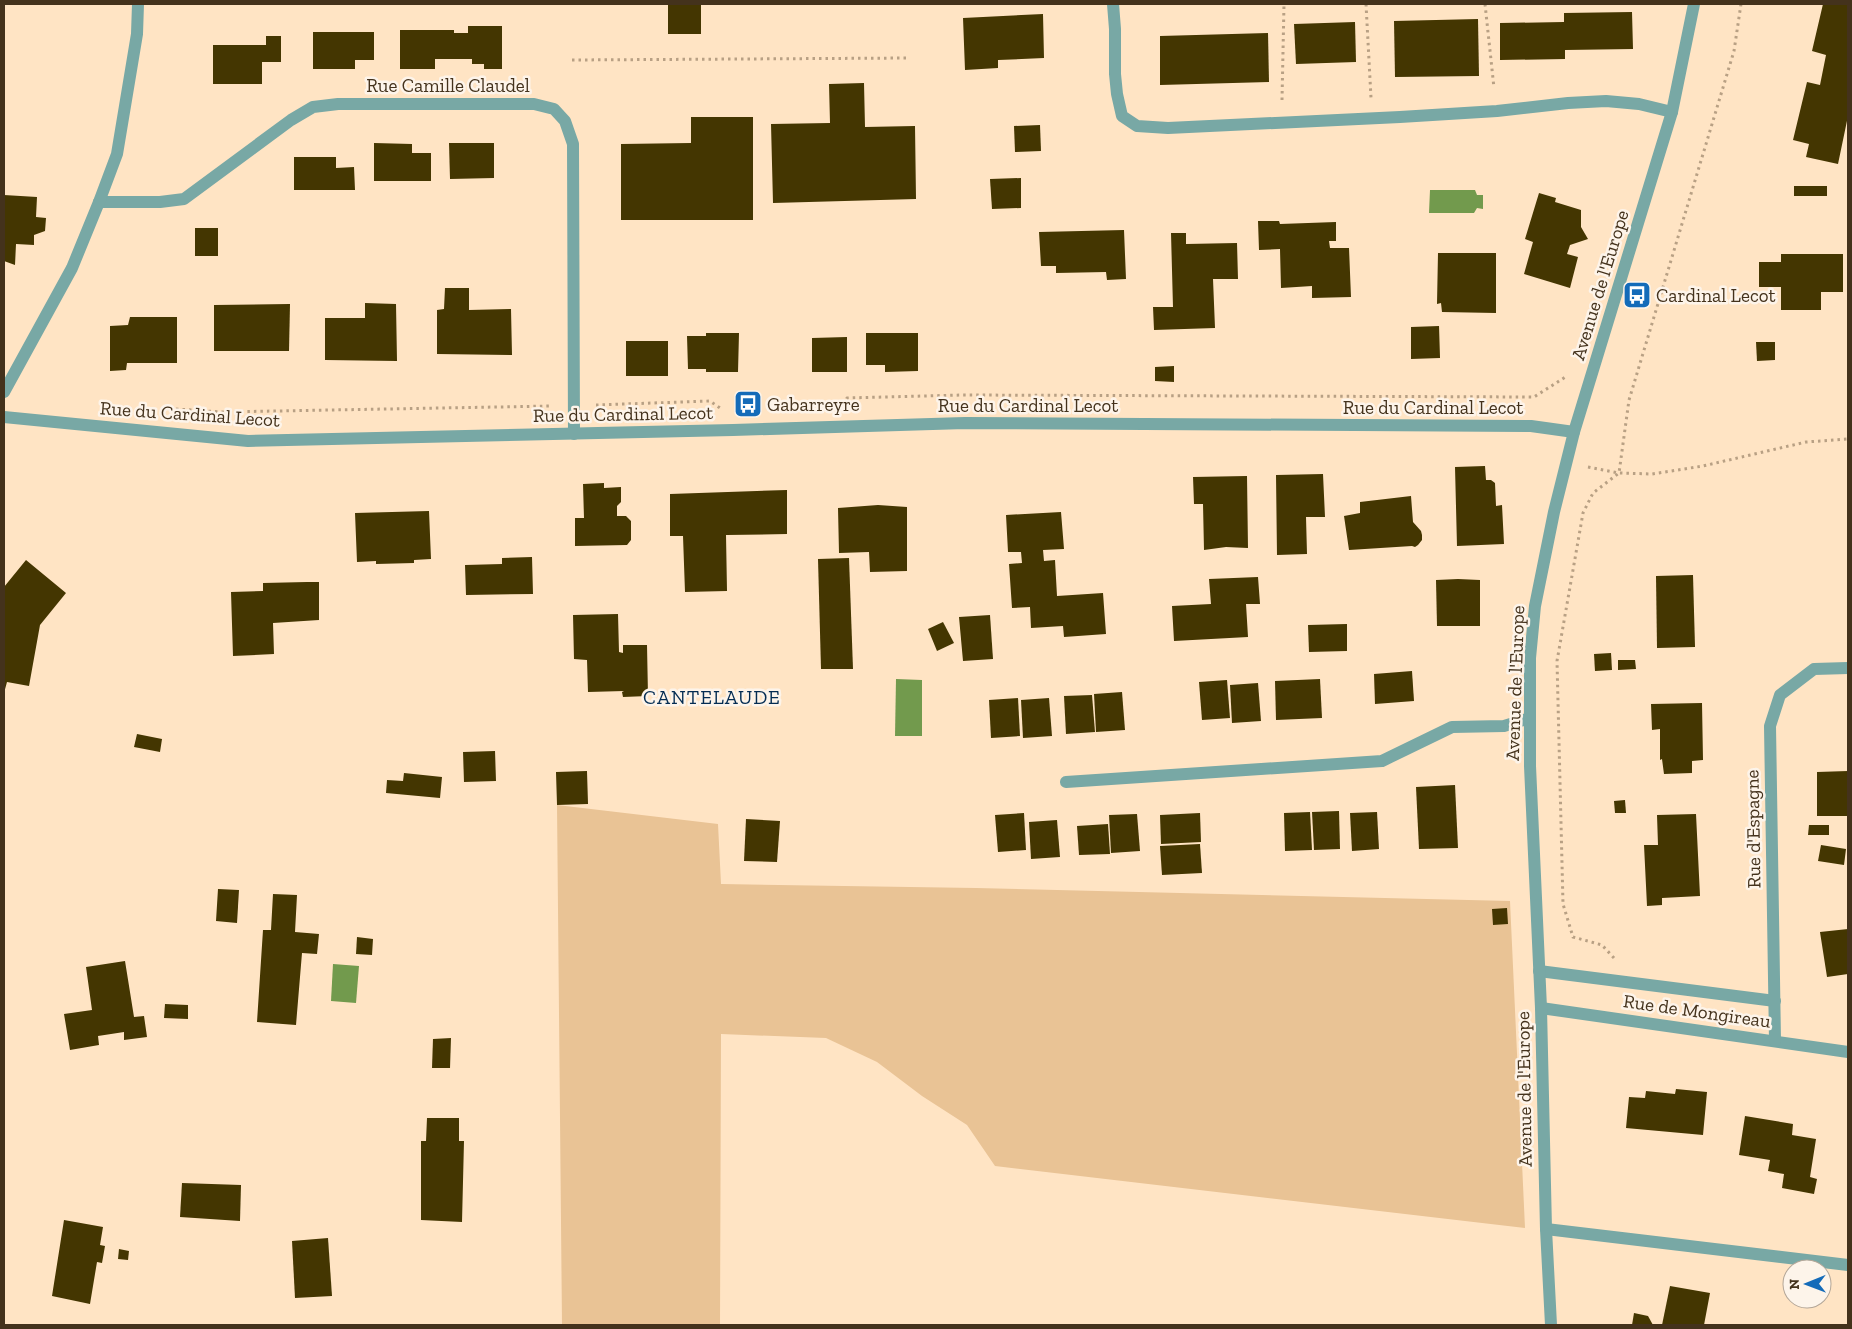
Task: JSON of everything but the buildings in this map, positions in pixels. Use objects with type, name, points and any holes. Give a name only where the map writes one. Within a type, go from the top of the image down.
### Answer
[{"type":"street","points":[[4,392],[72,268],[117,154],[137,34],[138,4]]},
{"type":"street","points":[[1113,4],[1117,94],[1122,116],[1137,126],[1208,127],[1497,111],[1606,101],[1638,104],[1672,112]]},
{"type":"street","name":"Avenue de l'Europe","points":[[1551,1325],[1546,1229],[1541,1008],[1530,766],[1530,658],[1535,606],[1552,520],[1574,432],[1672,112],[1694,4]]},
{"type":"street","name":"Rue Camille Claudel","points":[[99,202],[160,202],[184,199],[291,120],[313,107],[338,104],[534,104],[554,109],[565,121],[572,144],[574,434]]},
{"type":"street","name":"Rue du Cardinal Lecot","points":[[4,417],[248,441],[965,423],[1531,426],[1574,432]]},
{"type":"street","name":"Rue d'Espagne","points":[[1775,1041],[1770,726],[1780,695],[1814,669],[1848,668]]},
{"type":"street","points":[[1066,782],[1382,762],[1452,727],[1504,726],[1530,718]]},
{"type":"street","name":"Rue de Mongireau","points":[[1539,971],[1775,1001]]},
{"type":"street","name":"Rue de Mongireau","points":[[1541,1008],[1848,1052]]},
{"type":"street","points":[[1546,1229],[1848,1265]]},
{"type":"path","points":[[1282,123],[1284,4]]},
{"type":"path","points":[[1366,4],[1372,118]]},
{"type":"path","points":[[1485,4],[1497,111]]},
{"type":"path","points":[[1638,984],[1602,945],[1573,937],[1563,904],[1557,661],[1583,512],[1593,493],[1619,473],[1629,400],[1734,51],[1741,4]]},
{"type":"path","points":[[572,60],[910,58]]},
{"type":"path","points":[[844,407],[847,398],[962,395],[1534,397],[1570,374],[1591,379]]},
{"type":"path","points":[[174,409],[221,412],[574,406],[710,401],[722,409]]},
{"type":"path","points":[[1566,464],[1619,473],[1652,474],[1703,466],[1806,442],[1848,438]]},
{"type":"shaded area","points":[[1430,190],[1475,190],[1477,195],[1483,195],[1483,209],[1477,208],[1474,213],[1429,213]]},
{"type":"shaded area","points":[[896,679],[922,680],[922,736],[895,736]]},
{"type":"shaded area","points":[[557,805],[718,824],[721,884],[1510,901],[1525,1228],[995,1166],[967,1125],[922,1096],[877,1062],[826,1038],[721,1034],[720,1325],[562,1325]]},
{"type":"shaded area","points":[[333,964],[359,966],[356,1003],[331,1001]]},
{"type":"place","name":"Cardinal Lecot","points":[[1637,295]]},
{"type":"place","name":"Gabarreyre","points":[[748,404]]},
{"type":"district","name":"CANTELAUDE","points":[[712,697]]}]
